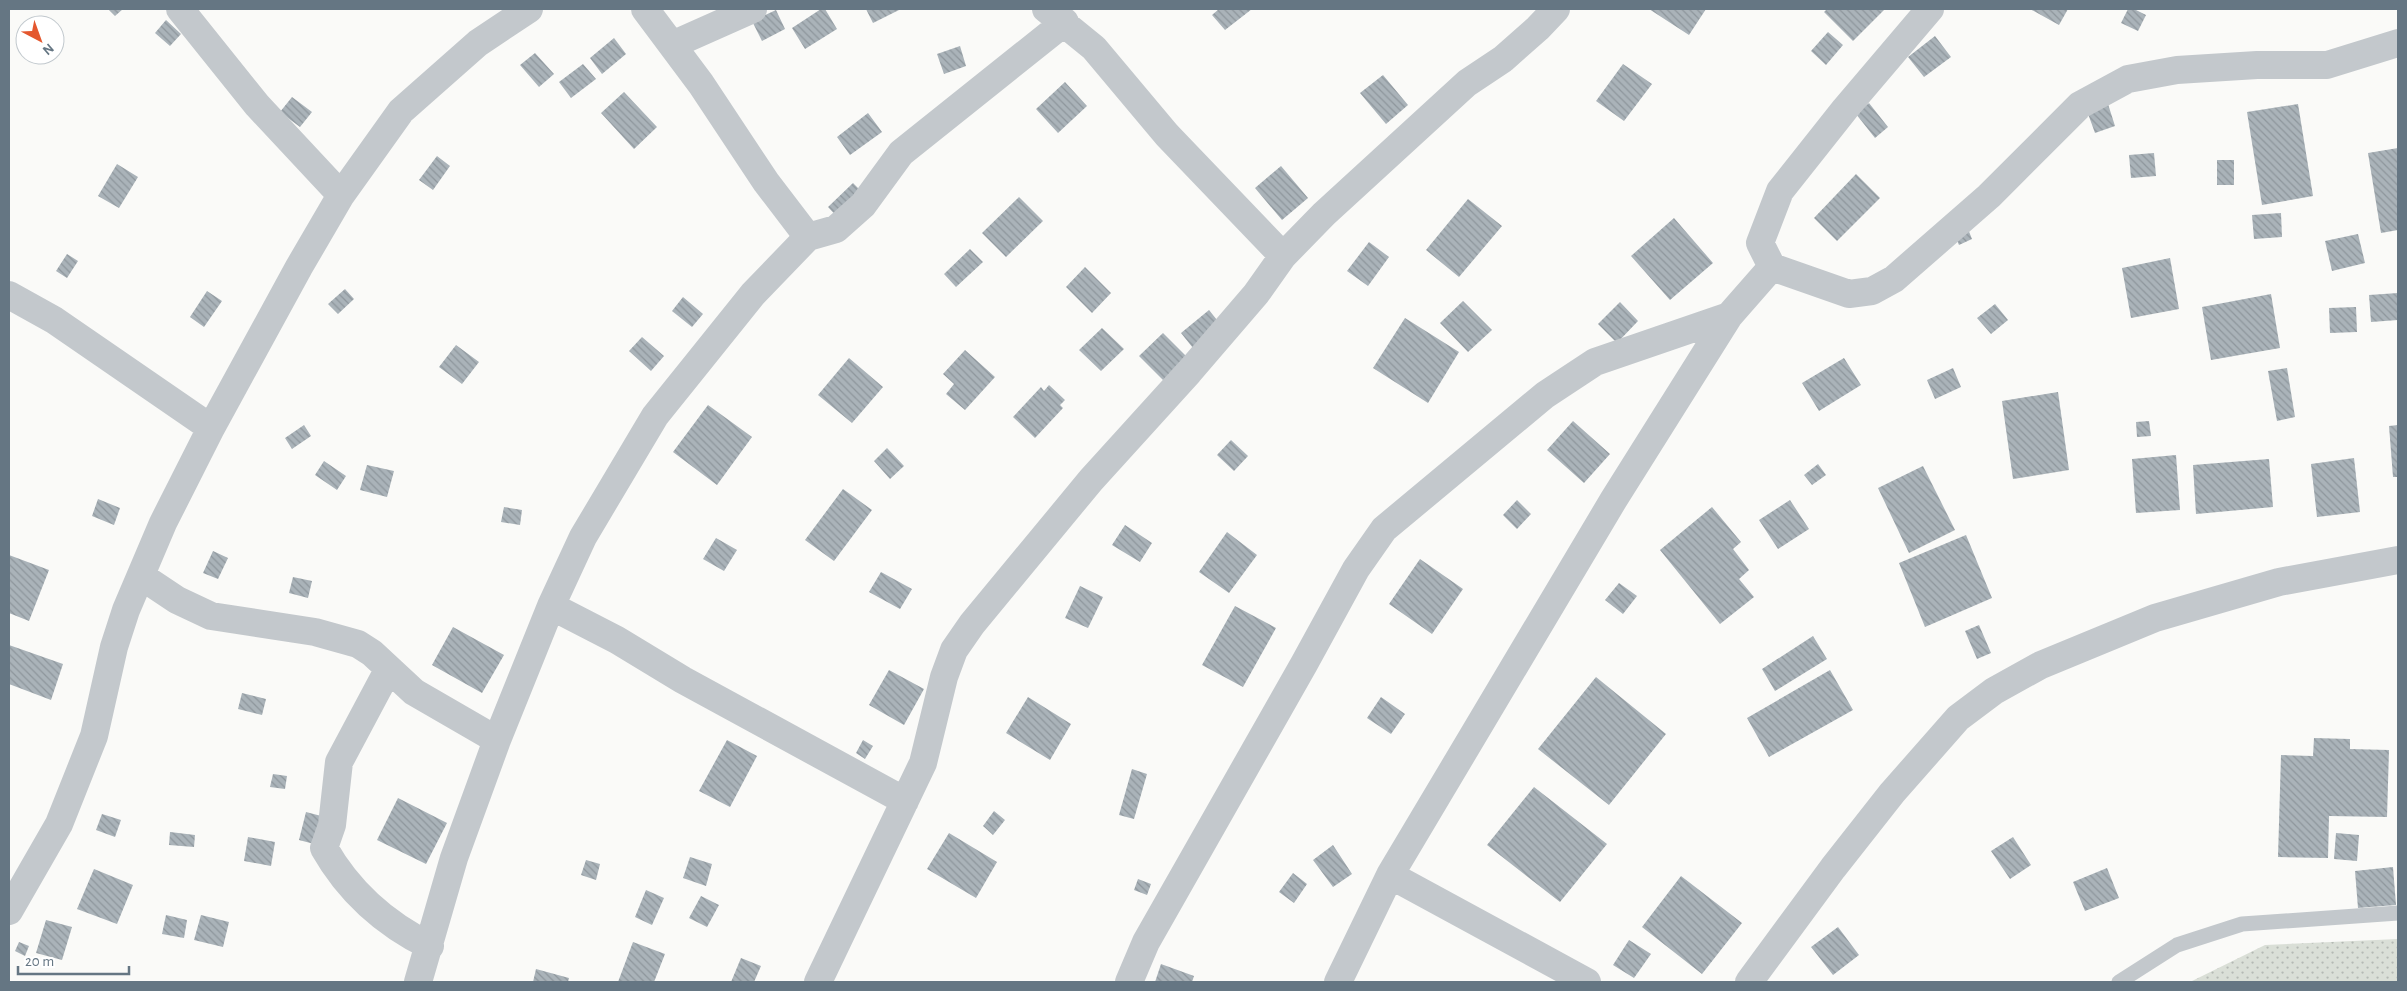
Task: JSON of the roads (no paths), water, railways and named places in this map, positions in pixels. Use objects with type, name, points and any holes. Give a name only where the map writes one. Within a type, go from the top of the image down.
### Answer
[{"type":"street","points":[[180,9],[257,105],[341,195]]},
{"type":"street","points":[[9,911],[59,824],[94,736],[114,647],[126,610],[164,523],[211,428],[341,195],[401,111],[478,43],[529,9]]},
{"type":"street","points":[[645,9],[701,84],[766,182],[808,237]]},
{"type":"street","points":[[672,45],[753,9]]},
{"type":"street","points":[[818,982],[923,763],[944,677],[954,650],[972,624],[1092,480],[1256,294],[1284,256],[1324,214],[1467,83],[1503,59],[1556,9]]},
{"type":"street","points":[[1930,9],[1845,109],[1780,191],[1760,244],[1772,266],[1848,294],[1872,291],[1894,279],[1982,202],[2080,105],[2128,79],[2177,70],[2257,65],[2327,65],[2398,43]]},
{"type":"street","points":[[418,982],[454,858],[497,740],[551,606],[583,537],[655,416],[753,294],[808,237],[836,229],[863,206],[901,153],[1056,16],[1094,48],[1167,135],[1284,256]]},
{"type":"street","points":[[1338,982],[1390,875],[1614,499],[1729,316],[1772,266]]},
{"type":"street","points":[[9,295],[54,320],[211,428]]},
{"type":"street","points":[[1129,982],[1146,942],[1356,569],[1384,529],[1545,395],[1595,362],[1729,316]]},
{"type":"street","points":[[1749,982],[1833,868],[1892,793],[1958,718],[1994,691],[2040,665],[2155,618],[2279,582],[2398,560]]},
{"type":"street","points":[[141,576],[177,600],[211,616],[315,632],[358,644],[372,653],[388,670],[414,692],[497,740]]},
{"type":"street","points":[[551,606],[617,640],[683,680],[794,738],[905,801]]},
{"type":"street","points":[[388,670],[339,762],[332,825],[324,848],[337,871],[377,912],[401,932],[430,946]]},
{"type":"street","points":[[1390,875],[1588,982]]},
{"type":"lane","points":[[2119,982],[2177,945],[2242,924],[2398,913]]}]
